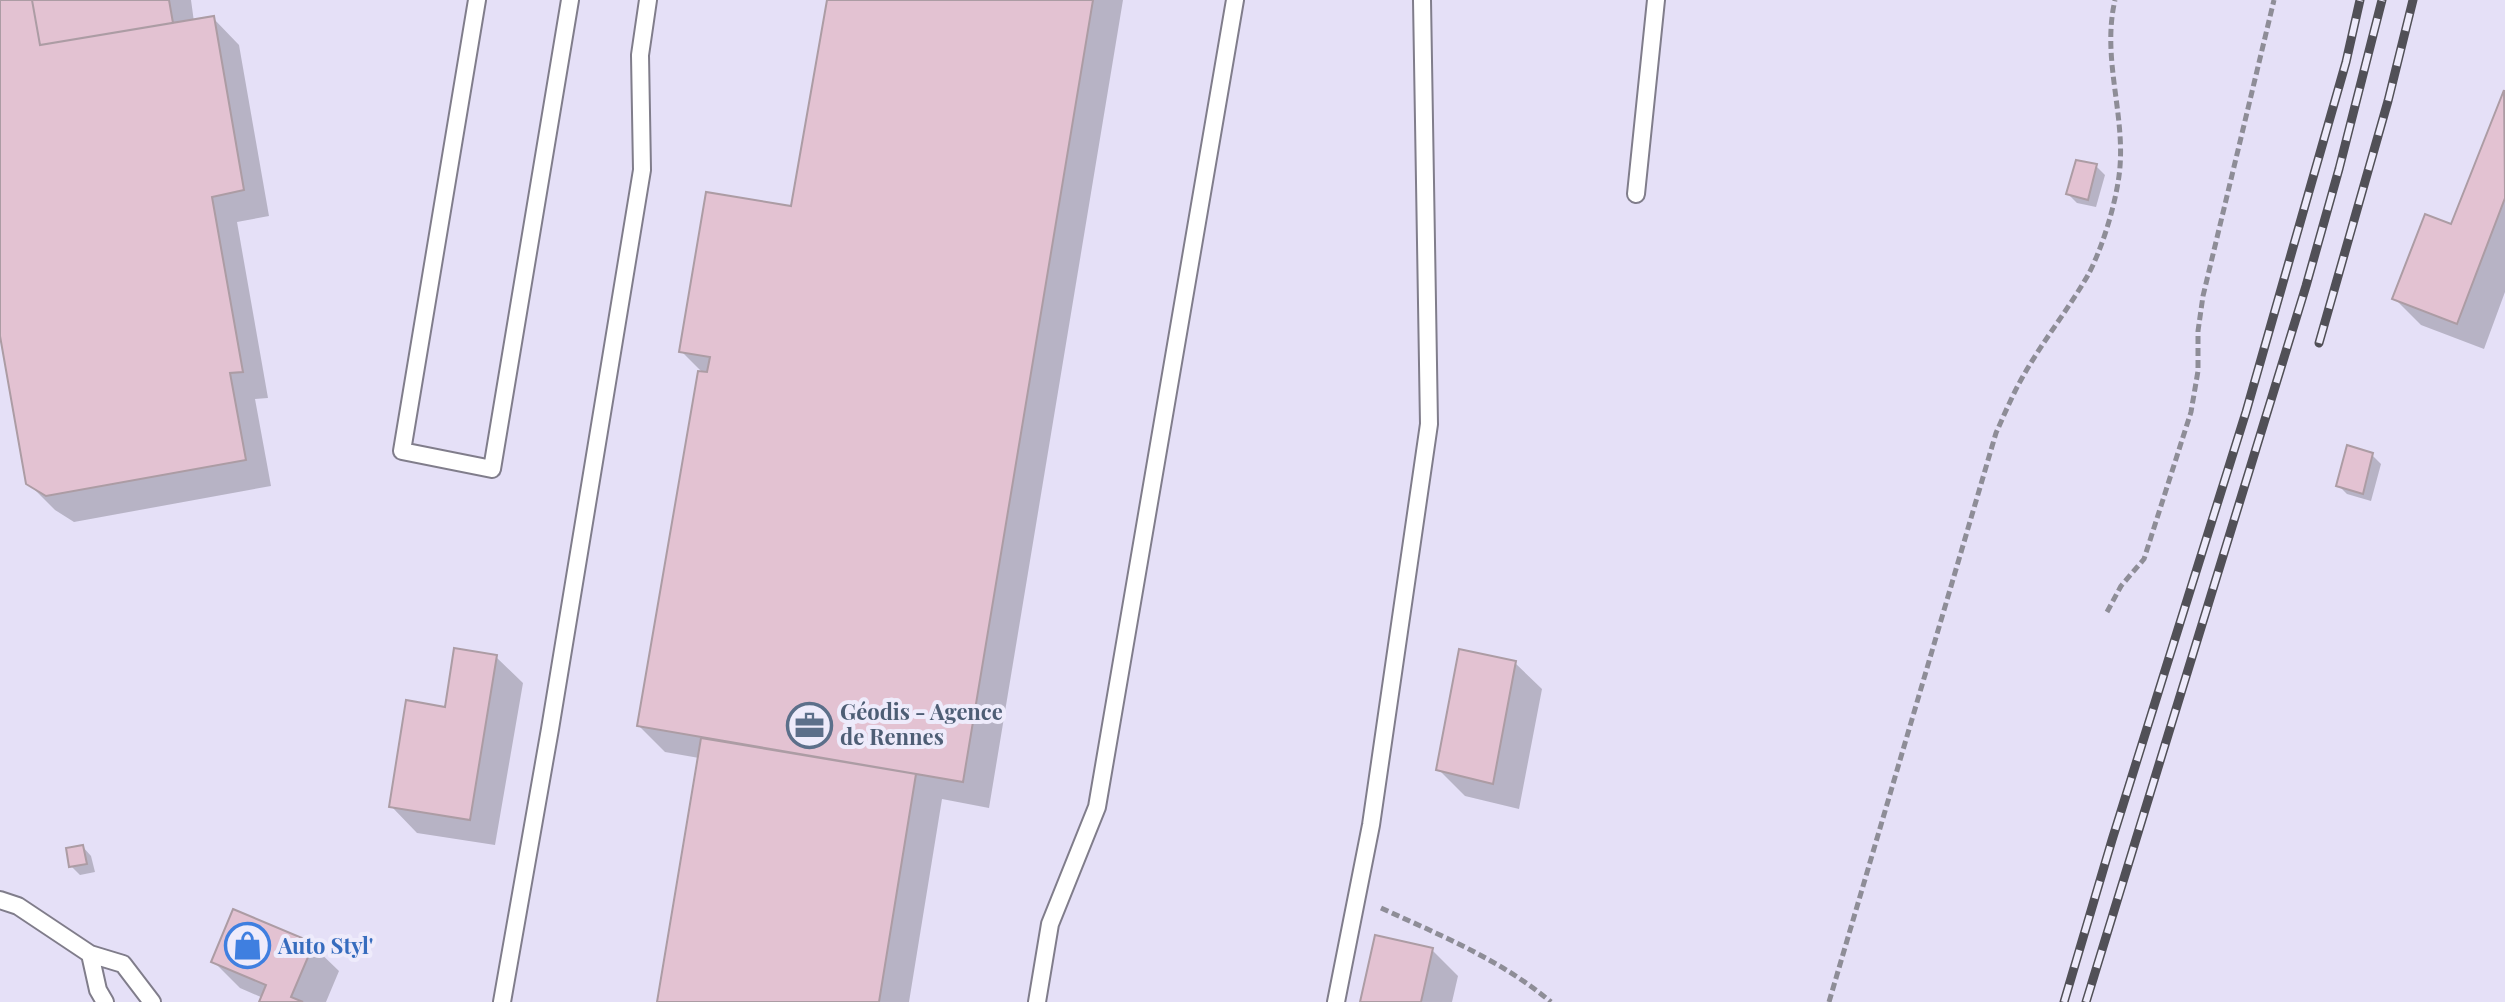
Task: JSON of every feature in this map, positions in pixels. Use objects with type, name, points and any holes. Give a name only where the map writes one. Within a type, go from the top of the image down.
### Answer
[{"type":"lane","points":[[477,0],[402,451],[492,469],[570,0]]},
{"type":"lane","points":[[502,1002],[642,170],[640,55],[648,0]]},
{"type":"lane","points":[[1037,1002],[1050,924],[1097,807],[1235,0]]},
{"type":"lane","points":[[1336,1002],[1371,825],[1429,424],[1422,0]]},
{"type":"lane","points":[[1636,194],[1656,0]]},
{"type":"lane","points":[[0,900],[18,906],[90,954],[123,964],[152,1002]]},
{"type":"lane","points":[[90,954],[98,990],[105,1002]]},
{"type":"path","points":[[1829,1002],[1996,433],[2022,378],[2089,273],[2105,231],[2119,177],[2119,121],[2110,62],[2115,0]]},
{"type":"path","points":[[2107,612],[2121,586],[2144,559],[2191,412],[2198,371],[2198,331],[2203,296],[2274,0]]},
{"type":"path","points":[[1357,900],[1373,904],[1467,947],[1527,982],[1551,1002]]},
{"type":"shaded area","points":[[0,0],[2505,0],[2505,1002],[0,1002]]},
{"type":"building","points":[[0,0],[32,0],[40,45],[214,16],[244,190],[212,197],[243,372],[230,373],[246,460],[46,496],[26,484],[0,336]]},
{"type":"building","points":[[32,0],[169,0],[173,23],[40,45]]},
{"type":"building","points":[[827,0],[1093,0],[963,782],[637,726],[698,371],[707,372],[710,357],[679,352],[706,192],[791,206]]},
{"type":"building","points":[[2504,90],[2505,198],[2457,324],[2392,299],[2425,214],[2451,224]]},
{"type":"building","points":[[2076,160],[2097,164],[2088,200],[2066,194]]},
{"type":"building","points":[[2347,445],[2373,453],[2363,494],[2336,486]]},
{"type":"building","points":[[454,648],[497,655],[470,820],[389,807],[406,700],[445,707]]},
{"type":"building","points":[[1459,649],[1516,661],[1493,784],[1436,770]]},
{"type":"building","points":[[701,738],[916,774],[879,1002],[657,1002]]},
{"type":"building","points":[[83,845],[87,864],[69,867],[66,848]]},
{"type":"building","points":[[233,909],[314,943],[291,997],[303,1002],[259,1002],[266,985],[211,962]]},
{"type":"building","points":[[1375,935],[1433,948],[1421,1002],[1360,1002]]},
{"type":"railway","points":[[2064,1002],[2246,412],[2346,62],[2360,0]]},
{"type":"railway","points":[[2086,1002],[2306,286],[2382,0]]},
{"type":"railway","points":[[2319,343],[2388,101],[2413,0]]},
{"type":"place","name":"Géodis - Agence de Rennes","points":[[809,725]]},
{"type":"place","name":"Auto Styl'","points":[[247,946]]}]
